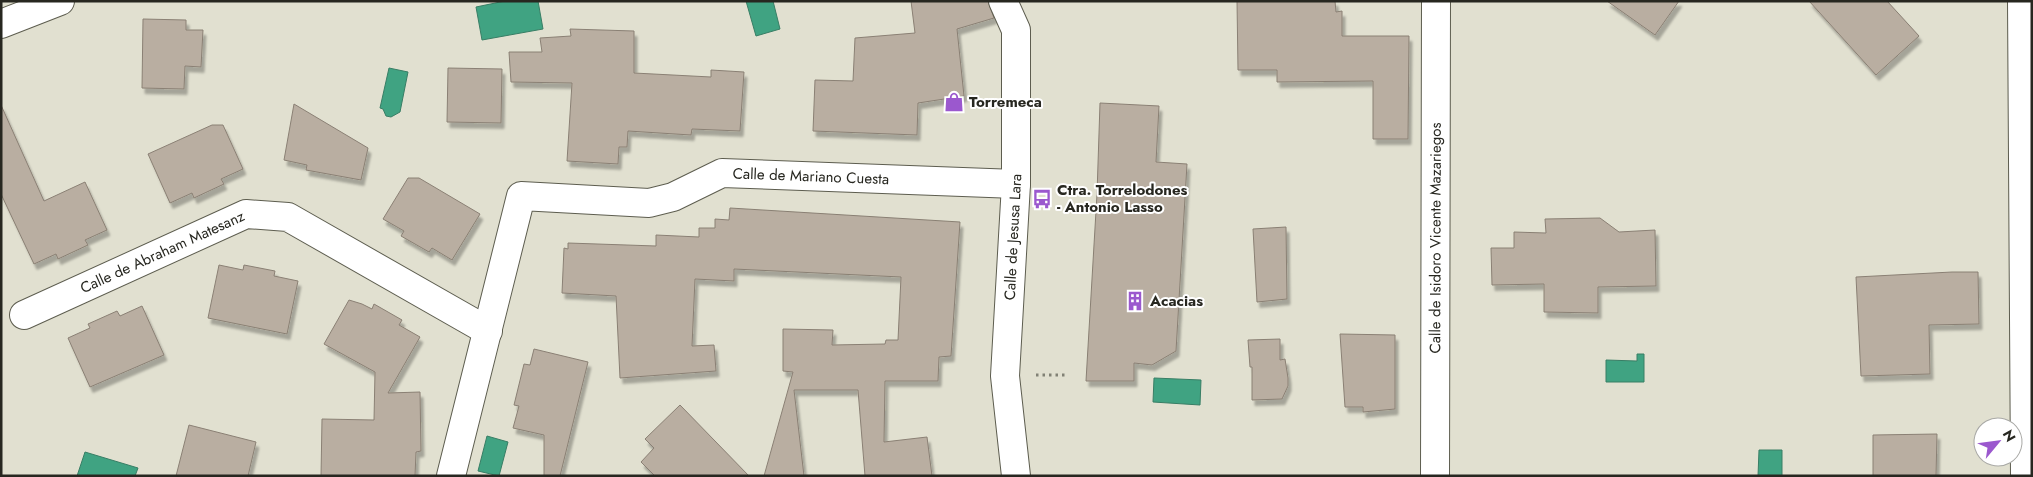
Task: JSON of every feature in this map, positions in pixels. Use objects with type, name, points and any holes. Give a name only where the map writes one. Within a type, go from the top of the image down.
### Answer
[{"type":"street","points":[[1,24],[60,1]]},
{"type":"street","name":"Calle de Jesusa Lara","points":[[1003,1],[1016,30],[1016,184],[1005,376],[1016,476]]},
{"type":"street","name":"Calle de Isidoro Vicente Mazariegos","points":[[1436,1],[1436,476]]},
{"type":"street","points":[[2022,1],[2025,476]]},
{"type":"street","name":"Calle de Mariano Cuesta","points":[[488,331],[521,196],[649,203],[673,197],[722,173],[1016,184]]},
{"type":"street","name":"Calle de Abraham Matesanz","points":[[24,315],[246,214],[288,216],[488,331]]},
{"type":"street","points":[[451,476],[488,331]]},
{"type":"path","points":[[1047,375],[1068,375]]},
{"type":"shaded area","points":[[505,1],[538,1],[543,29],[482,40],[476,7]]},
{"type":"shaded area","points":[[746,1],[773,1],[780,29],[756,36]]},
{"type":"shaded area","points":[[389,68],[408,72],[400,112],[391,117],[386,116],[383,109],[380,108]]},
{"type":"shaded area","points":[[1637,354],[1644,354],[1644,382],[1606,382],[1606,360],[1637,361]]},
{"type":"shaded area","points":[[1154,378],[1201,380],[1200,405],[1153,402]]},
{"type":"shaded area","points":[[487,436],[508,442],[499,476],[478,471]]},
{"type":"shaded area","points":[[1759,450],[1782,450],[1782,476],[1758,476]]},
{"type":"shaded area","points":[[85,452],[138,468],[135,476],[77,476]]},
{"type":"building","points":[[911,1],[988,1],[994,18],[957,29],[964,96],[918,103],[917,135],[813,131],[815,80],[853,81],[855,38],[915,33]]},
{"type":"building","points":[[1237,1],[1335,1],[1336,12],[1342,11],[1342,36],[1409,36],[1408,139],[1373,139],[1373,81],[1277,82],[1277,70],[1238,70]]},
{"type":"building","points":[[1607,1],[1679,1],[1655,35]]},
{"type":"building","points":[[1809,1],[1887,1],[1919,36],[1876,75]]},
{"type":"building","points":[[143,19],[186,20],[186,30],[203,30],[201,67],[185,66],[184,89],[142,88]]},
{"type":"building","points":[[570,29],[634,31],[634,73],[711,77],[711,70],[744,72],[740,131],[692,129],[691,135],[628,131],[627,147],[619,147],[618,164],[567,161],[572,83],[511,82],[509,52],[542,52],[540,38],[571,36]]},
{"type":"building","points":[[448,68],[502,69],[501,123],[447,122]]},
{"type":"building","name":"Acacias","points":[[1100,103],[1159,106],[1156,162],[1187,164],[1176,351],[1152,365],[1134,363],[1134,381],[1086,381],[1097,194]]},
{"type":"building","points":[[294,104],[368,148],[361,180],[306,170],[307,165],[284,160]]},
{"type":"building","points":[[1,105],[44,201],[85,182],[107,230],[85,240],[88,245],[58,259],[56,254],[34,264],[1,194]]},
{"type":"building","points":[[212,125],[223,125],[243,169],[221,179],[224,184],[194,198],[192,193],[170,203],[148,154]]},
{"type":"building","points":[[408,178],[419,178],[480,214],[452,260],[432,248],[429,252],[401,236],[404,231],[383,219]]},
{"type":"building","points":[[730,208],[960,222],[951,356],[939,357],[938,381],[885,381],[884,442],[927,437],[932,476],[865,476],[858,390],[794,390],[804,476],[764,476],[793,372],[783,371],[783,329],[833,330],[832,345],[885,344],[886,340],[898,340],[901,277],[734,269],[734,281],[695,279],[692,346],[714,345],[716,371],[620,378],[616,296],[562,293],[564,248],[568,249],[568,243],[656,246],[656,235],[699,237],[699,228],[715,228],[715,219],[729,220]]},
{"type":"building","points":[[1600,218],[1619,232],[1655,230],[1656,286],[1598,287],[1598,313],[1544,312],[1544,284],[1492,285],[1491,248],[1514,248],[1514,232],[1546,233],[1545,219]]},
{"type":"building","points":[[1286,227],[1287,299],[1257,302],[1253,229]]},
{"type":"building","points":[[219,265],[243,270],[244,265],[275,271],[274,276],[298,281],[287,334],[208,318]]},
{"type":"building","points":[[1978,272],[1979,324],[1929,325],[1930,374],[1861,376],[1856,277]]},
{"type":"building","points":[[349,300],[372,309],[374,304],[402,320],[399,325],[420,337],[388,393],[420,392],[421,451],[416,452],[415,476],[321,476],[322,419],[374,420],[375,372],[324,344]]},
{"type":"building","points":[[142,306],[164,355],[90,387],[68,338],[90,328],[88,324],[117,311],[120,316]]},
{"type":"building","points":[[1340,334],[1395,335],[1395,409],[1363,412],[1363,407],[1345,407]]},
{"type":"building","points":[[1280,339],[1280,360],[1285,359],[1288,386],[1282,399],[1252,400],[1252,367],[1250,367],[1248,340]]},
{"type":"building","points":[[534,349],[588,362],[560,476],[544,476],[544,435],[513,428],[519,406],[514,405],[524,364],[530,365]]},
{"type":"building","points":[[680,405],[749,476],[655,476],[641,462],[654,448],[645,439]]},
{"type":"building","points":[[189,425],[256,442],[248,476],[176,476]]},
{"type":"building","points":[[1937,434],[1936,476],[1873,476],[1873,435]]},
{"type":"place","name":"Torremeca","points":[[954,102]]},
{"type":"place","name":"Ctra. Torrelodones - Antonio Lasso","points":[[1042,199]]},
{"type":"place","name":"Acacias","points":[[1135,301]]}]
